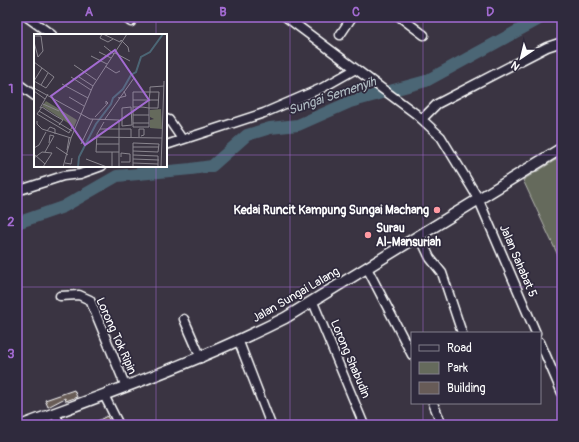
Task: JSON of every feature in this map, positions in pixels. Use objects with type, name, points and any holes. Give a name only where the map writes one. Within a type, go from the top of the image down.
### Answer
[{"type":"street","points":[[27,17],[51,34]]},
{"type":"street","name":"Jalan Sahabat 5","points":[[286,17],[354,70],[422,119],[441,137],[478,198],[536,332]]},
{"type":"street","points":[[340,35],[352,17]]},
{"type":"street","points":[[400,17],[424,35]]},
{"type":"street","points":[[422,119],[437,104],[547,47],[562,42]]},
{"type":"street","points":[[167,145],[271,110],[322,88],[354,70]]},
{"type":"street","points":[[17,83],[34,95]]},
{"type":"street","points":[[167,119],[182,139]]},
{"type":"street","name":"Jalan Sungai Lalang","points":[[23,425],[202,358],[239,342],[313,302],[478,198],[562,148]]},
{"type":"street","points":[[17,191],[63,176],[80,174],[99,167]]},
{"type":"street","points":[[419,236],[430,258],[442,273],[462,332]]},
{"type":"street","points":[[368,268],[411,353]]},
{"type":"street","name":"Lorong Tok Ripin","points":[[60,296],[79,295],[90,300],[126,387]]},
{"type":"street","name":"Lorong Shabudin","points":[[313,302],[364,425]]},
{"type":"street","points":[[184,319],[202,358]]},
{"type":"street","points":[[239,342],[272,425]]},
{"type":"street","points":[[541,344],[562,393]]},
{"type":"street","points":[[104,395],[119,425]]},
{"type":"street","points":[[433,404],[442,425]]},
{"type":"street","points":[[54,413],[61,425]]},
{"type":"green space","points":[[562,156],[562,264],[523,180]]},
{"type":"building","points":[[74,390],[77,397],[66,401],[65,398],[48,407],[45,400]]},
{"type":"building","points":[[107,416],[112,425],[90,425]]},
{"type":"waterway","name":"Sungai Semenyih","points":[[17,223],[63,207],[117,176],[212,166],[247,135],[270,128],[298,125],[350,102],[426,81],[543,17]]},
{"type":"place","name":"Kedai Runcit Kampung Sungai Machang","points":[[437,210]]},
{"type":"place","name":"Surau Al-Mansuriah","points":[[368,235]]}]
